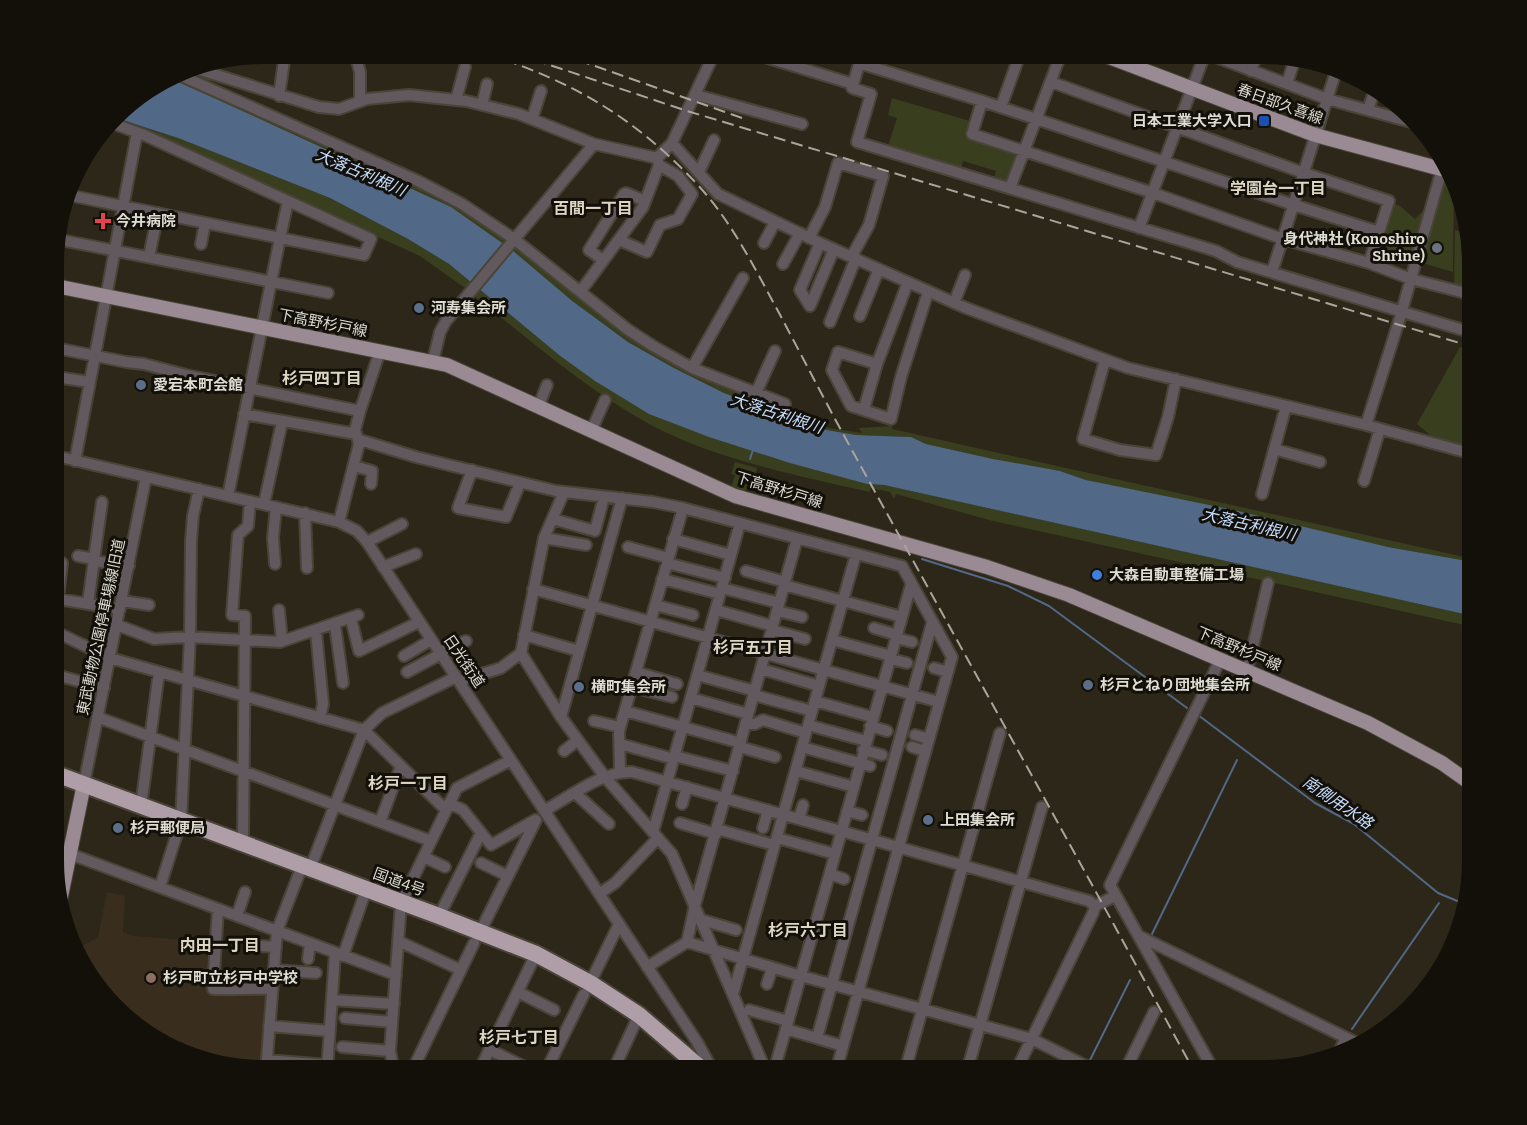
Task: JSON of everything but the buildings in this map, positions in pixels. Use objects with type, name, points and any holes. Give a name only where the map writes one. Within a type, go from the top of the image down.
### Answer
[{"type":"highway","name":"国道4号","points":[[65,777],[439,916],[477,938],[536,954],[587,989],[639,1015],[691,1060]]},
{"type":"main road","name":"春日部久喜線","points":[[1129,65],[1315,135],[1437,166]]},
{"type":"main road","name":"下高野杉戸線","points":[[64,288],[447,365],[735,495],[987,567],[1047,587],[1156,631],[1385,731],[1462,778]]},
{"type":"main road","points":[[65,877],[84,784]]},
{"type":"street","points":[[279,96],[284,64]]},
{"type":"street","points":[[358,64],[360,100]]},
{"type":"street","points":[[580,292],[645,201],[658,162],[672,143],[709,64]]},
{"type":"street","points":[[789,65],[853,84]]},
{"type":"street","points":[[859,65],[852,88],[871,94],[856,142],[1216,251],[1237,262],[1462,330]]},
{"type":"street","points":[[878,65],[1294,206],[1379,232]]},
{"type":"street","points":[[1001,107],[1016,65]]},
{"type":"street","points":[[1010,188],[1057,65]]},
{"type":"street","points":[[1139,228],[1192,89],[1206,65]]},
{"type":"street","points":[[1238,65],[1327,99],[1400,119]]},
{"type":"street","points":[[1251,70],[1253,65]]},
{"type":"street","points":[[456,100],[465,67]]},
{"type":"street","points":[[1287,84],[1292,67]]},
{"type":"street","points":[[208,72],[279,96],[332,109],[345,107],[360,100],[409,94],[482,105],[532,119],[594,144],[658,162],[678,177],[692,194],[678,219],[660,225],[646,252],[619,240]]},
{"type":"street","points":[[1272,272],[1334,78]]},
{"type":"street","points":[[189,79],[418,181],[470,208],[627,329],[692,368],[785,404]]},
{"type":"street","points":[[1051,82],[1304,173],[1389,201],[1370,263]]},
{"type":"street","points":[[482,105],[487,84]]},
{"type":"street","points":[[532,119],[541,91]]},
{"type":"street","points":[[696,94],[802,124]]},
{"type":"street","points":[[1368,110],[1372,97]]},
{"type":"street","points":[[982,100],[972,134],[1153,193],[1283,239],[1370,263],[1411,279],[1462,292]]},
{"type":"street","points":[[77,197],[364,255],[371,238],[120,126]]},
{"type":"street","points":[[75,461],[137,133]]},
{"type":"street","points":[[699,172],[714,140]]},
{"type":"street","points":[[672,143],[718,194],[804,236],[954,303],[1128,368],[1366,425],[1462,451]]},
{"type":"street","points":[[433,361],[442,327],[594,144]]},
{"type":"street","points":[[783,264],[825,207],[838,163],[883,176],[869,225],[854,257],[830,322]]},
{"type":"street","points":[[1366,425],[1443,178]]},
{"type":"street","points":[[603,260],[589,250],[624,194],[645,201]]},
{"type":"street","points":[[228,496],[288,201]]},
{"type":"street","points":[[149,257],[158,213]]},
{"type":"street","points":[[764,243],[775,222]]},
{"type":"street","points":[[201,244],[205,223]]},
{"type":"street","points":[[66,241],[328,292]]},
{"type":"street","points":[[820,243],[800,290],[810,306],[834,249]]},
{"type":"street","points":[[860,315],[879,269]]},
{"type":"street","points":[[954,303],[965,275]]},
{"type":"street","points":[[692,368],[743,278]]},
{"type":"street","points":[[864,409],[877,364],[908,282]]},
{"type":"street","points":[[877,364],[838,352],[832,370],[851,406],[891,419],[901,377],[928,292]]},
{"type":"street","points":[[64,350],[144,364],[186,375],[360,411]]},
{"type":"street","points":[[339,522],[354,466],[360,411],[380,351]]},
{"type":"street","points":[[756,393],[776,351]]},
{"type":"street","points":[[1105,360],[1083,439],[1100,446],[1156,455],[1168,417],[1176,379]]},
{"type":"street","points":[[64,377],[89,382]]},
{"type":"street","points":[[539,405],[547,385]]},
{"type":"street","points":[[592,429],[605,400]]},
{"type":"street","points":[[1262,494],[1286,406]]},
{"type":"street","points":[[244,414],[358,437],[520,483],[564,492],[653,502],[683,508],[902,566],[952,657],[898,847],[862,956],[857,992],[839,1060]]},
{"type":"street","points":[[264,504],[282,422]]},
{"type":"street","points":[[1364,481],[1380,429]]},
{"type":"street","points":[[1274,449],[1320,462]]},
{"type":"street","name":"日光街道","points":[[64,458],[305,513],[339,522],[357,531],[384,567],[511,760],[542,815],[599,894],[708,1060]]},
{"type":"street","points":[[354,466],[372,471],[371,484]]},
{"type":"street","points":[[472,470],[458,508],[506,517],[520,483]]},
{"type":"street","name":"東武動物公園停車場線旧道","points":[[84,784],[146,477]]},
{"type":"street","points":[[160,887],[181,821],[193,516],[200,489]]},
{"type":"street","points":[[564,492],[544,538],[521,653],[561,717],[605,777],[672,854],[761,1060]]},
{"type":"street","points":[[553,519],[595,531],[604,497]]},
{"type":"street","points":[[561,717],[621,498]]},
{"type":"street","points":[[243,844],[245,616],[232,615],[238,535],[248,526],[250,501]]},
{"type":"street","points":[[88,603],[102,502]]},
{"type":"street","points":[[275,564],[273,538],[276,507]]},
{"type":"street","points":[[620,772],[620,728],[683,508]]},
{"type":"street","points":[[305,513],[307,568]]},
{"type":"street","points":[[599,894],[615,883],[656,835],[667,782],[740,523]]},
{"type":"street","points":[[367,542],[402,524]]},
{"type":"street","points":[[544,538],[586,545]]},
{"type":"street","points":[[647,967],[687,942],[695,905],[797,539]]},
{"type":"street","points":[[674,540],[731,555]]},
{"type":"street","points":[[628,548],[668,560],[722,587],[802,617]]},
{"type":"street","points":[[384,567],[416,554]]},
{"type":"street","points":[[733,994],[856,554]]},
{"type":"street","points":[[78,556],[129,566]]},
{"type":"street","points":[[746,571],[902,617]]},
{"type":"street","points":[[662,579],[722,587]]},
{"type":"street","points":[[1247,671],[1268,583]]},
{"type":"street","points":[[777,1060],[854,787],[865,764],[865,746],[871,722],[911,585]]},
{"type":"street","points":[[533,588],[939,702]]},
{"type":"street","points":[[65,600],[149,605]]},
{"type":"street","points":[[655,605],[693,615]]},
{"type":"street","points":[[279,610],[282,641]]},
{"type":"street","points":[[716,610],[805,639]]},
{"type":"street","points":[[117,625],[154,639],[190,637],[245,642],[282,641],[354,617],[359,651],[419,622]]},
{"type":"street","points":[[817,1038],[932,623]]},
{"type":"street","points":[[335,625],[344,682]]},
{"type":"street","points":[[874,628],[912,642]]},
{"type":"street","points":[[316,631],[323,704],[320,718]]},
{"type":"street","points":[[524,635],[579,651]]},
{"type":"street","points":[[65,637],[110,658],[364,730],[401,766],[448,806],[463,810],[491,845],[605,777],[620,772],[632,772],[960,864],[1092,904],[1115,896]]},
{"type":"street","points":[[404,656],[431,640]]},
{"type":"street","points":[[832,640],[907,663]]},
{"type":"street","points":[[407,672],[466,641]]},
{"type":"street","points":[[267,1060],[277,931],[334,806],[364,730],[382,713],[457,679],[501,668],[521,653]]},
{"type":"street","points":[[1208,1060],[1110,885],[1220,660]]},
{"type":"street","points":[[934,668],[948,672]]},
{"type":"street","points":[[761,669],[819,686]]},
{"type":"street","points":[[141,806],[159,672]]},
{"type":"street","points":[[636,672],[677,684]]},
{"type":"street","points":[[698,675],[754,693],[814,706],[871,722],[887,731]]},
{"type":"street","points":[[65,677],[104,688]]},
{"type":"street","points":[[632,687],[672,697]]},
{"type":"street","points":[[691,698],[755,724],[763,720],[807,729],[865,746],[882,755]]},
{"type":"street","points":[[625,711],[775,757]]},
{"type":"street","points":[[98,717],[431,841]]},
{"type":"street","points":[[594,721],[620,728]]},
{"type":"street","points":[[908,1060],[960,864],[1000,734]]},
{"type":"street","points":[[915,735],[929,739]]},
{"type":"street","points":[[564,751],[578,740]]},
{"type":"street","points":[[620,744],[733,771]]},
{"type":"street","points":[[802,747],[865,764]]},
{"type":"street","points":[[912,747],[925,751]]},
{"type":"street","points":[[392,1060],[390,1051],[401,903],[457,788],[511,760]]},
{"type":"street","points":[[380,822],[401,766]]},
{"type":"street","points":[[796,771],[854,787]]},
{"type":"street","points":[[902,786],[914,790]]},
{"type":"street","points":[[682,804],[687,787]]},
{"type":"street","points":[[576,793],[609,824]]},
{"type":"street","points":[[799,819],[803,805]]},
{"type":"street","points":[[970,1060],[1042,807]]},
{"type":"street","points":[[763,828],[768,810]]},
{"type":"street","points":[[847,811],[862,815]]},
{"type":"street","points":[[417,1060],[508,876],[542,815]]},
{"type":"street","points":[[680,823],[836,854]]},
{"type":"street","points":[[439,916],[481,833]]},
{"type":"street","points":[[70,854],[396,975]]},
{"type":"street","points":[[424,856],[445,867]]},
{"type":"street","points":[[481,863],[508,876]]},
{"type":"street","points":[[830,874],[844,879]]},
{"type":"street","points":[[330,1060],[332,1000],[339,954],[366,890]]},
{"type":"street","points":[[237,916],[244,892]]},
{"type":"street","points":[[1022,1060],[1093,913],[1092,904]]},
{"type":"street","points":[[218,909],[213,989],[238,990],[243,987],[272,989]]},
{"type":"street","points":[[702,920],[736,930]]},
{"type":"street","points":[[552,1060],[619,924]]},
{"type":"street","points":[[1139,936],[1351,1040]]},
{"type":"street","points":[[398,940],[461,970]]},
{"type":"street","points":[[687,942],[832,985],[1032,1039],[1074,1060]]},
{"type":"street","points":[[308,959],[310,943]]},
{"type":"street","points":[[261,946],[276,947]]},
{"type":"street","points":[[486,1060],[536,954]]},
{"type":"street","points":[[767,984],[772,968]]},
{"type":"street","points":[[274,970],[316,973]]},
{"type":"street","points":[[518,992],[554,1010]]},
{"type":"street","points":[[332,1000],[394,1004]]},
{"type":"street","points":[[750,1010],[817,1038],[843,1046]]},
{"type":"street","points":[[1130,1060],[1154,1011]]},
{"type":"street","points":[[618,1060],[639,1015]]},
{"type":"street","points":[[345,1018],[392,1022]]},
{"type":"street","points":[[270,1026],[330,1031]]},
{"type":"street","points":[[1343,1043],[1346,1038]]},
{"type":"street","points":[[342,1047],[390,1051]]},
{"type":"street","points":[[490,1050],[510,1060]]},
{"type":"shaded area","name":"杉戸町立杉戸中学校","points":[[107,892],[125,896],[123,932],[134,936],[212,942],[209,990],[270,991],[264,1060],[225,1057],[200,1050],[176,1040],[142,1019],[106,983],[85,949],[83,945],[98,937]]},
{"type":"green space","points":[[185,81],[416,183],[481,217],[625,331],[787,408],[788,412],[829,428],[862,433],[859,428],[892,426],[892,429],[1462,557],[1462,560],[1388,547],[1086,480],[1060,471],[1027,467],[926,444],[911,437],[856,435],[827,430],[724,393],[674,368],[628,342],[571,300],[180,83]]},
{"type":"green space","points":[[892,98],[973,122],[970,137],[1017,153],[1019,156],[1010,181],[1005,183],[994,179],[996,171],[963,161],[961,169],[888,146],[897,118],[888,115]]},
{"type":"green space","points":[[124,122],[178,138],[330,198],[408,239],[449,264],[559,355],[867,484],[884,485],[1462,614],[1462,625],[989,520],[896,494],[894,499],[890,492],[870,488],[870,492],[814,480],[729,457],[674,436],[625,410],[580,380],[473,295],[468,288],[420,256]]},
{"type":"green space","points":[[1442,178],[1454,206],[1453,272],[1419,262]]},
{"type":"green space","points":[[1392,203],[1400,206],[1415,219],[1426,208],[1411,259],[1378,246]]},
{"type":"green space","points":[[1455,230],[1460,231],[1462,290],[1454,287]]},
{"type":"green space","points":[[1460,347],[1462,348],[1462,447],[1435,439],[1417,424]]},
{"type":"green space","points":[[735,462],[757,468],[754,480],[749,479],[745,494],[731,488],[735,475],[731,474]]},
{"type":"water","name":"大落古利根川","points":[[181,83],[451,207],[512,250],[571,300],[628,342],[724,393],[827,430],[856,435],[911,437],[926,444],[1060,471],[1086,480],[1229,509],[1388,547],[1462,560],[1462,614],[884,485],[867,484],[790,463],[709,437],[649,414],[595,381],[559,355],[449,264],[408,239],[330,198],[178,138],[125,121],[153,98]]},
{"type":"waterway","points":[[750,459],[753,450]]},
{"type":"waterway","name":"南側用水路","points":[[922,559],[1008,586],[1049,606],[1187,708]]},
{"type":"waterway","name":"南側用水路","points":[[1198,715],[1315,803],[1354,824],[1438,893],[1459,902]]},
{"type":"waterway","points":[[1152,934],[1237,760]]},
{"type":"waterway","points":[[1352,1029],[1439,903]]},
{"type":"waterway","points":[[1090,1060],[1130,980]]},
{"type":"railway","points":[[517,64],[575,90],[601,104],[625,121],[673,160],[709,197],[720,212],[760,278],[843,434],[1188,1060]]},
{"type":"railway","points":[[548,64],[687,111],[1462,344]]},
{"type":"railway","points":[[590,64],[745,119]]},
{"type":"place","name":"日本工業大学入口","points":[[1264,121]]},
{"type":"place","name":"今井病院","points":[[103,221]]},
{"type":"place","name":"身代神社 (Konoshiro Shrine)","points":[[1437,248]]},
{"type":"place","name":"河寿集会所","points":[[419,308]]},
{"type":"place","name":"愛宕本町会館","points":[[141,385]]},
{"type":"place","name":"大森自動車整備工場","points":[[1097,575]]},
{"type":"place","name":"杉戸とねり団地集会所","points":[[1088,685]]},
{"type":"place","name":"横町集会所","points":[[579,687]]},
{"type":"place","name":"上田集会所","points":[[928,820]]},
{"type":"place","name":"杉戸郵便局","points":[[118,828]]},
{"type":"place","name":"杉戸町立杉戸中学校","points":[[151,978]]},
{"type":"district","name":"学園台一丁目","points":[[1278,188]]},
{"type":"district","name":"百間一丁目","points":[[593,208]]},
{"type":"district","name":"杉戸四丁目","points":[[322,378]]},
{"type":"district","name":"杉戸五丁目","points":[[753,647]]},
{"type":"district","name":"杉戸一丁目","points":[[408,783]]},
{"type":"district","name":"杉戸六丁目","points":[[808,930]]},
{"type":"district","name":"内田一丁目","points":[[220,945]]},
{"type":"district","name":"杉戸七丁目","points":[[519,1037]]}]
